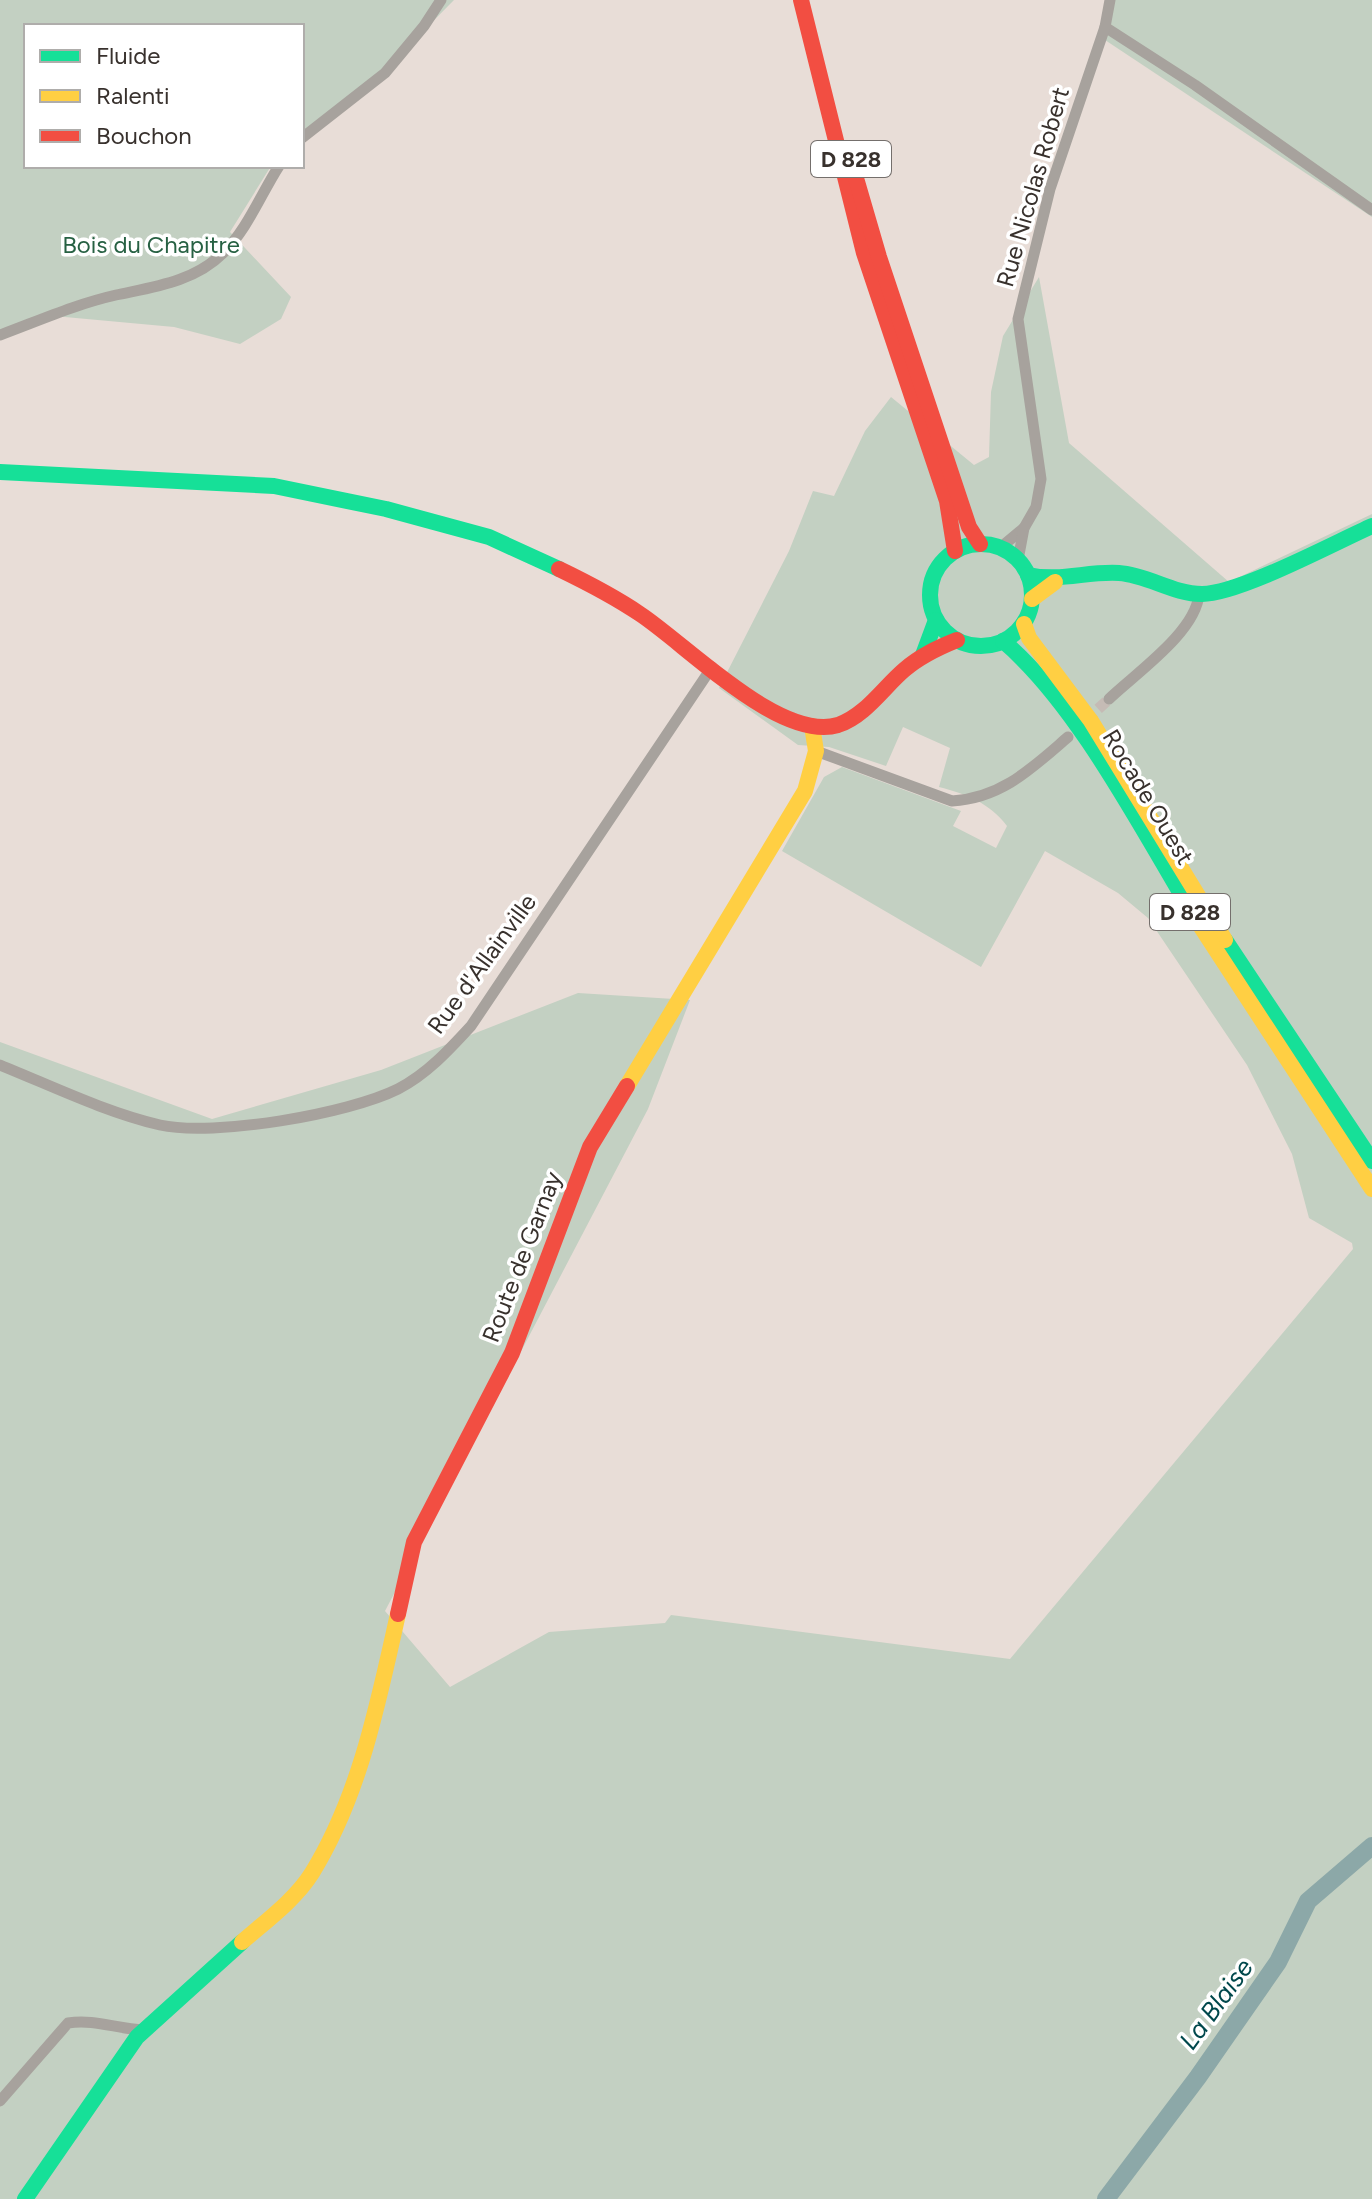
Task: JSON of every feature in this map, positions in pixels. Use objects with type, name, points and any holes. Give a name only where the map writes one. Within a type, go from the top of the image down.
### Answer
[{"type":"street","points":[[304,136],[385,73],[441,0]]},
{"type":"street","name":"D 828","points":[[801,0],[852,212],[947,501],[955,551]]},
{"type":"street","name":"D 828","points":[[813,0],[875,245],[969,527],[980,544]]},
{"type":"street","name":"Rue Nicolas Robert","points":[[1000,548],[1024,528],[1036,507],[1041,479],[1018,319],[1050,189],[1105,27],[1110,0]]},
{"type":"street","points":[[1105,27],[1195,85],[1372,210]]},
{"type":"street","points":[[0,335],[91,303],[174,282],[222,255],[236,238],[278,168]]},
{"type":"street","points":[[0,472],[274,486],[440,522],[489,537],[567,573],[639,613],[777,715],[812,726],[845,722],[862,714],[923,655],[957,640]]},
{"type":"street","points":[[1032,599],[1055,582],[1112,573],[1135,575],[1199,594],[1235,587],[1372,526]]},
{"type":"street","name":"Rue Nicolas Robert","points":[[1023,568],[1024,528]]},
{"type":"street","points":[[923,655],[936,620],[930,587],[939,566],[955,551],[980,544],[1000,548],[1023,568],[1055,582]]},
{"type":"street","points":[[936,620],[957,640],[979,646],[1003,641],[1024,624],[1032,599],[1023,568]]},
{"type":"street","points":[[1109,699],[1187,625],[1197,608],[1199,594]]},
{"type":"street","name":"Rocade Ouest","points":[[1024,624],[1034,646],[1091,721],[1246,974],[1372,1161]]},
{"type":"street","name":"Rocade Ouest","points":[[1003,641],[1042,679],[1080,731],[1244,998],[1372,1189]]},
{"type":"street","name":"Rue d'Allainville","points":[[0,1065],[108,1108],[160,1125],[186,1128],[228,1129],[257,1124],[359,1104],[398,1089],[438,1062],[471,1026],[712,667]]},
{"type":"street","name":"Route de Garnay","points":[[25,2199],[144,2030],[290,1899],[311,1875],[334,1833],[363,1763],[414,1542],[512,1353],[590,1147],[805,791],[816,751],[812,726]]},
{"type":"street","points":[[816,751],[878,771],[952,801],[971,800],[993,794],[1016,782],[1068,737]]},
{"type":"street","points":[[0,2101],[68,2023],[89,2019],[123,2029],[144,2030]]},
{"type":"green space","name":"Bois du Chapitre","points":[[0,0],[454,0],[377,78],[304,134],[304,24],[24,24],[24,168],[270,168],[230,232],[291,297],[281,319],[240,344],[174,327],[54,316],[0,337]]},
{"type":"green space","points":[[1111,0],[1372,0],[1372,217],[1102,38]]},
{"type":"green space","points":[[1039,277],[1069,443],[1229,582],[1372,514],[1372,2199],[0,2199],[0,1042],[212,1119],[381,1070],[578,993],[690,1000],[648,1109],[385,1611],[450,1687],[549,1632],[665,1623],[671,1615],[1010,1659],[1353,1249],[1352,1243],[1309,1218],[1292,1154],[1247,1065],[1148,918],[1118,893],[1045,851],[981,967],[782,851],[824,777],[842,767],[961,811],[953,826],[996,848],[1007,826],[1000,818],[977,800],[939,787],[950,748],[903,727],[886,766],[829,747],[798,745],[719,688],[789,551],[813,491],[834,496],[865,431],[891,397],[974,465],[989,457],[991,392],[1003,336]]},
{"type":"waterway","name":"La Blaise","points":[[1106,2199],[1198,2077],[1278,1962],[1308,1901],[1372,1846]]},
{"type":"tunnel","points":[[1086,720],[1109,699]]},
{"type":"traffic: fast","points":[[0,472],[274,486],[386,509],[489,537],[559,569]]},
{"type":"traffic: fast","points":[[1028,575],[1051,577],[1119,573],[1191,593],[1218,592],[1262,577],[1372,526]]},
{"type":"traffic: fast","points":[[981,544],[1001,548],[1017,559],[1028,575],[1032,595],[1028,615],[1017,631],[1001,642],[981,646],[961,642],[945,631],[934,615],[930,595],[934,575],[945,559],[961,548],[981,544]]},
{"type":"traffic: fast","points":[[923,655],[936,620]]},
{"type":"traffic: fast","points":[[1003,641],[1059,700],[1085,736],[1199,924]]},
{"type":"traffic: fast","points":[[1225,940],[1372,1161]]},
{"type":"traffic: fast","points":[[25,2199],[137,2037],[242,1942]]},
{"type":"traffic: slow","points":[[1032,599],[1055,582]]},
{"type":"traffic: slow","points":[[1024,624],[1029,638],[1091,721],[1225,940]]},
{"type":"traffic: slow","points":[[627,1086],[805,791],[816,751],[812,726]]},
{"type":"traffic: slow","points":[[1199,924],[1372,1189]]},
{"type":"traffic: slow","points":[[242,1942],[297,1892],[329,1843],[366,1748],[398,1614]]},
{"type":"traffic: jam","points":[[801,0],[864,253],[947,501],[955,551]]},
{"type":"traffic: jam","points":[[851,161],[879,257],[969,527],[980,544]]},
{"type":"traffic: jam","points":[[559,569],[640,614],[762,706],[789,719],[815,726],[838,725],[848,721],[910,665],[957,640]]},
{"type":"traffic: jam","points":[[398,1614],[414,1542],[512,1353],[590,1147],[627,1086]]}]
